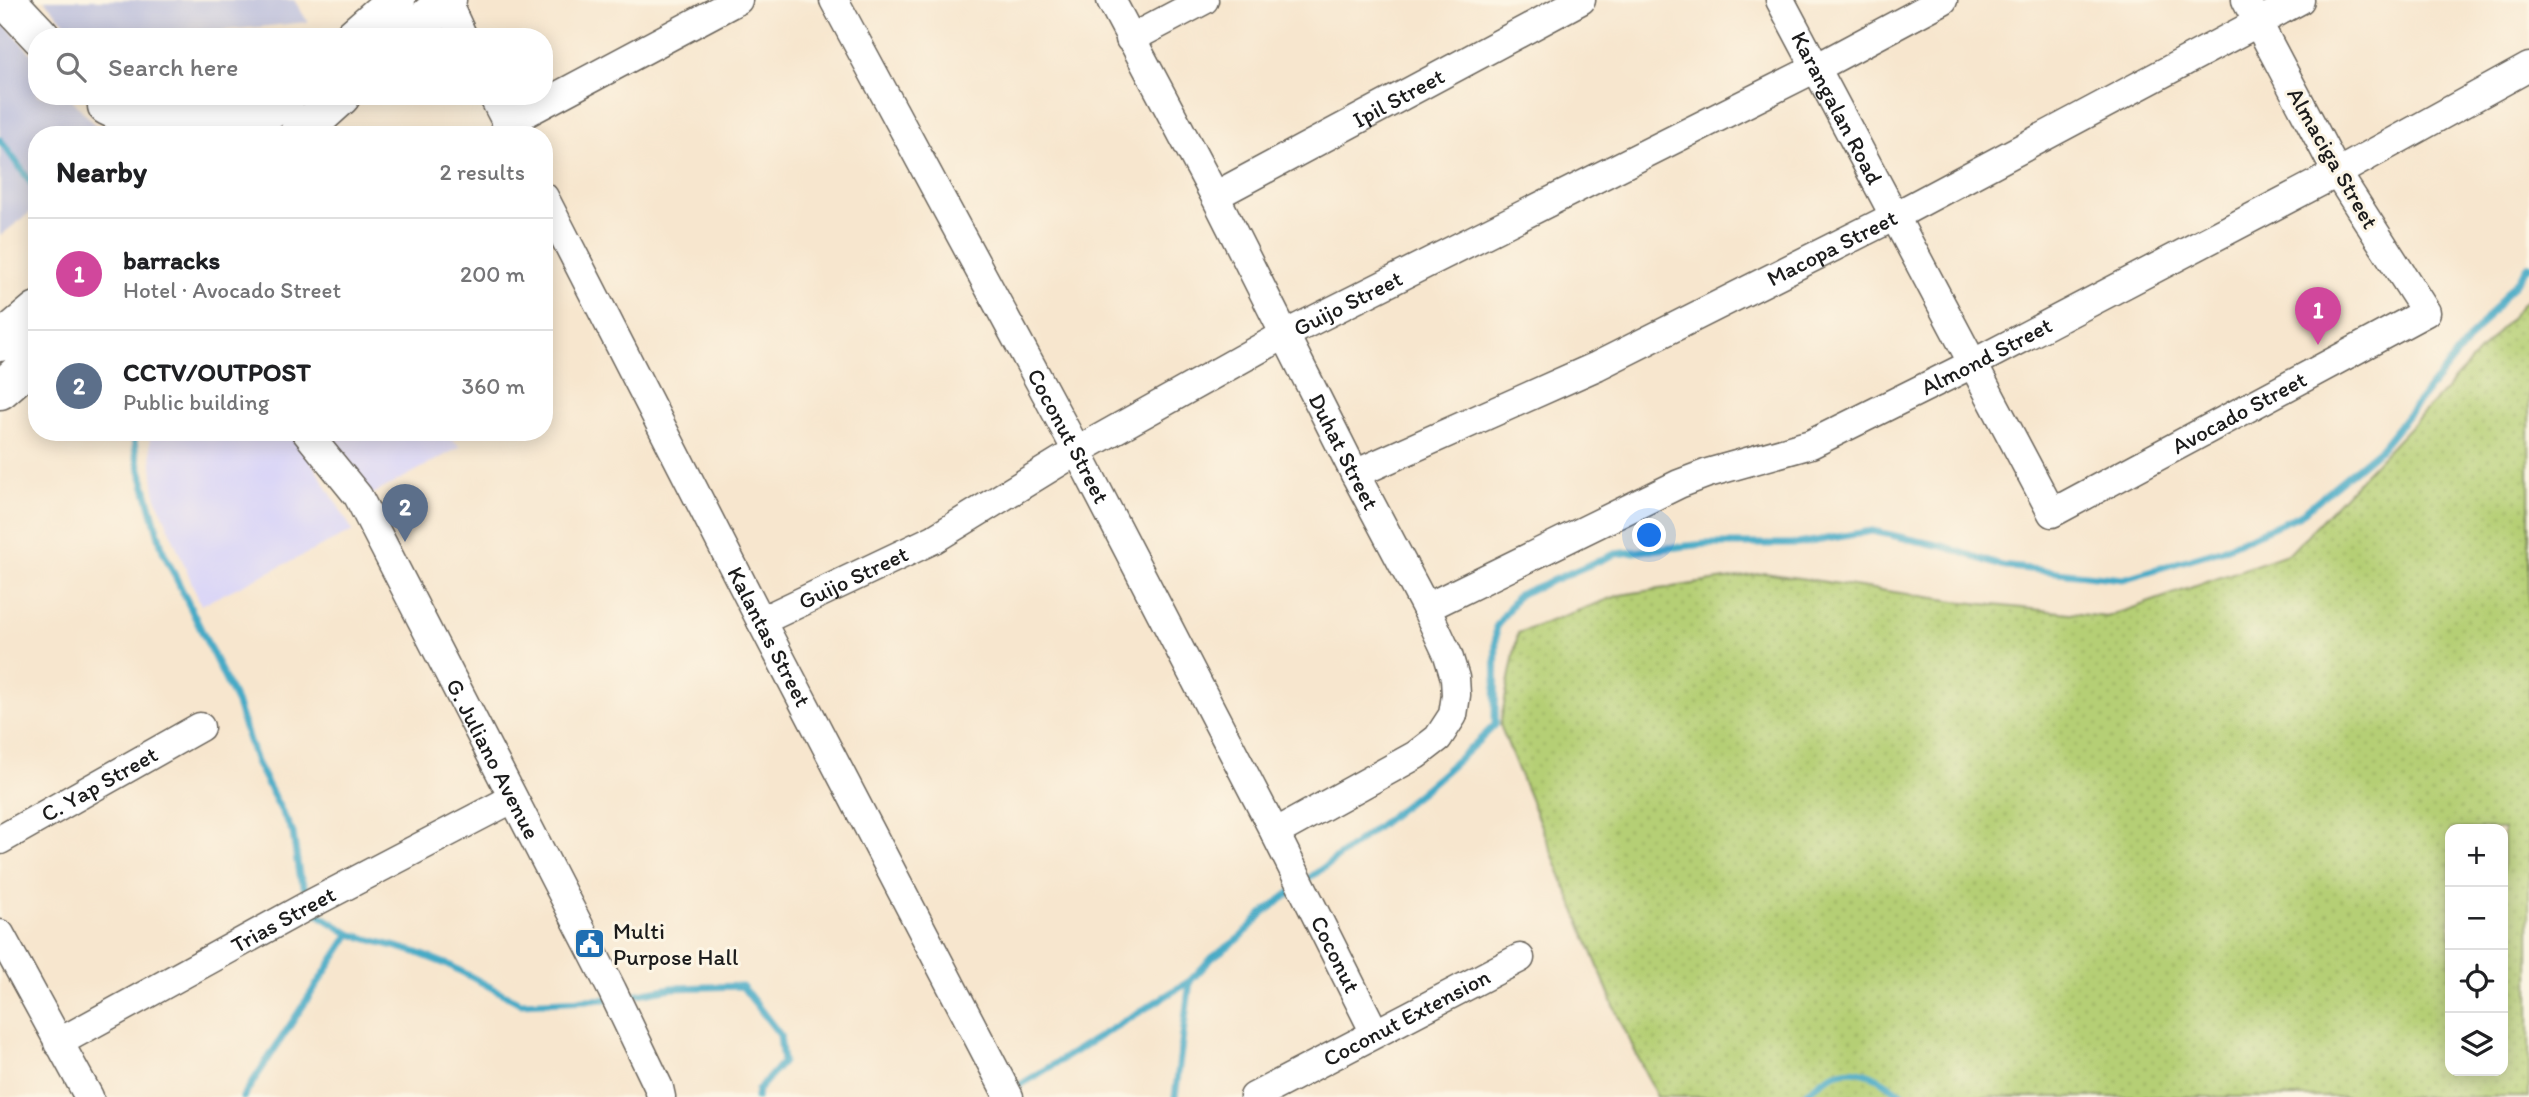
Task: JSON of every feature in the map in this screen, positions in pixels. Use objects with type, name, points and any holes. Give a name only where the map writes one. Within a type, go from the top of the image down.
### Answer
[{"type":"main road","points":[[6,0],[32,28]]},
{"type":"main road","points":[[364,28],[396,0]]},
{"type":"main road","points":[[416,28],[447,0]]},
{"type":"main road","points":[[106,105],[124,126]]},
{"type":"main road","points":[[110,105],[135,120],[161,121],[236,105]]},
{"type":"main road","points":[[251,126],[276,105]]},
{"type":"main road","points":[[308,126],[331,105]]},
{"type":"main road","points":[[0,342],[28,319]]},
{"type":"main road","points":[[0,390],[28,366]]},
{"type":"street","points":[[447,0],[459,28]]},
{"type":"street","points":[[553,105],[738,0]]},
{"type":"street","name":"Coconut Street","points":[[834,0],[1077,451],[1296,877]]},
{"type":"street","name":"Duhat Street","points":[[1111,0],[1215,196],[1355,474],[1426,608],[1448,655],[1455,678],[1453,715],[1438,738],[1416,755],[1275,833]]},
{"type":"street","points":[[1130,39],[1204,0]]},
{"type":"street","name":"Ipil Street","points":[[1215,196],[1581,0]]},
{"type":"street","name":"Karangalan Road","points":[[1780,0],[2052,513]]},
{"type":"street","name":"Guijo Street","points":[[761,621],[934,539],[1077,451],[1284,335],[1816,68],[1943,0]]},
{"type":"street","name":"Macopa Street","points":[[1355,474],[1597,366],[1895,216],[2253,11],[2300,0]]},
{"type":"street","name":"Almaciga Street","points":[[2253,11],[2337,173],[2426,312]]},
{"type":"street","name":"Almond Street","points":[[1426,608],[1679,484],[1708,473],[1811,444],[1974,363],[2337,173],[2529,67]]},
{"type":"street","points":[[498,105],[508,126]]},
{"type":"street","points":[[515,126],[552,105]]},
{"type":"street","name":"Kalantas Street","points":[[553,215],[1003,1085]]},
{"type":"street","name":"Avocado Street","points":[[2052,513],[2426,312]]},
{"type":"street","name":"G. Juliano Avenue","points":[[313,441],[358,496],[612,990],[661,1097]]},
{"type":"street","name":"C. Yap Street","points":[[0,840],[200,727]]},
{"type":"street","name":"Trias Street","points":[[58,1043],[306,906],[512,799]]},
{"type":"street","name":"Coconut","points":[[1296,877],[1375,1032]]},
{"type":"street","points":[[0,934],[89,1097]]},
{"type":"street","name":"Coconut Extension","points":[[1254,1097],[1520,958]]},
{"type":"shaded area","points":[[44,0],[294,0],[308,22],[249,28],[70,28]]},
{"type":"shaded area","points":[[0,19],[28,50],[28,105],[77,105],[96,126],[28,126],[28,214],[0,236]]},
{"type":"shaded area","points":[[150,441],[298,441],[353,531],[201,605],[155,495]]},
{"type":"shaded area","points":[[318,441],[454,441],[460,447],[366,498]]},
{"type":"green space","points":[[2529,297],[2529,1097],[1657,1097],[1618,1016],[1500,725],[1518,633],[1620,595],[1765,573],[1955,601],[2107,617],[2290,553]]},
{"type":"waterway","points":[[0,140],[28,179]]},
{"type":"waterway","points":[[1304,882],[1402,807],[1495,725],[1496,627],[1518,595],[1615,554],[1705,544],[1798,544],[1872,531],[1946,547],[2001,566],[2123,579],[2220,550],[2300,515],[2381,448],[2529,266]]},
{"type":"waterway","points":[[134,441],[163,551],[237,704],[256,762],[293,833],[299,875],[310,899]]},
{"type":"waterway","points":[[1012,1090],[1190,981],[1213,957],[1240,938],[1262,914],[1295,889]]},
{"type":"waterway","points":[[316,909],[318,914],[350,934],[415,952],[451,966],[520,1003],[610,999]]},
{"type":"waterway","points":[[243,1097],[350,934]]},
{"type":"waterway","points":[[1175,1097],[1190,981]]},
{"type":"waterway","points":[[621,997],[672,988],[742,986],[780,1035],[783,1062],[758,1090],[757,1097]]},
{"type":"waterway","points":[[1804,1097],[1830,1076],[1854,1070],[1878,1078],[1905,1097]]},
{"type":"place","name":"barracks","points":[[2318,345]]},
{"type":"place","name":"CCTV/OUTPOST","points":[[405,542]]},
{"type":"place","name":"Multi Purpose Hall","points":[[590,944]]}]
